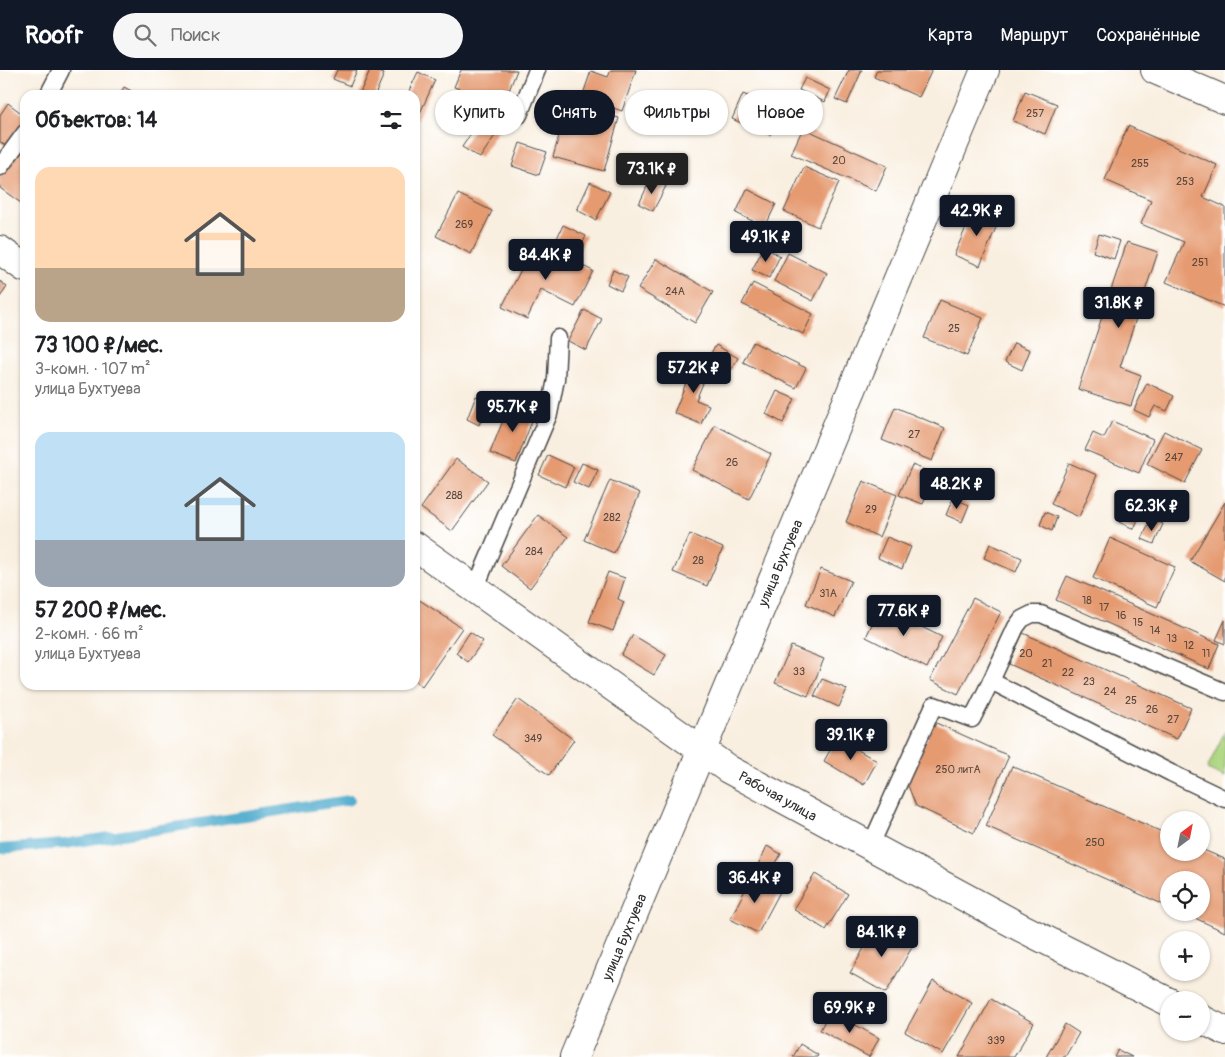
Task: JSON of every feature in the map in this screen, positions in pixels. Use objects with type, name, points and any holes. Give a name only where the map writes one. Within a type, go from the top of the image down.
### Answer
[{"type":"street","name":"улица Бухтуева","points":[[574,1057],[985,70]]},
{"type":"street","points":[[1155,70],[1225,100]]},
{"type":"street","points":[[0,250],[20,264]]},
{"type":"street","name":"Рабочая улица","points":[[420,550],[728,768],[1020,927],[1160,997]]},
{"type":"street","points":[[1210,1024],[1225,1031]]},
{"type":"lane","points":[[50,90],[60,70]]},
{"type":"lane","points":[[524,102],[537,70]]},
{"type":"lane","points":[[0,167],[20,140]]},
{"type":"lane","points":[[475,588],[549,414],[556,379],[558,338]]},
{"type":"lane","points":[[870,847],[934,705],[972,719],[1016,627],[1022,619],[1032,614],[1041,614],[1225,692]]},
{"type":"lane","points":[[991,681],[1225,799]]},
{"type":"green space","points":[[1225,731],[1225,777],[1207,769]]},
{"type":"building","points":[[337,70],[357,70],[350,86],[333,79]]},
{"type":"building","points":[[370,70],[384,74],[377,90],[361,90]]},
{"type":"building","points":[[461,70],[517,70],[509,90],[462,90],[454,87]]},
{"type":"building","points":[[611,70],[636,70],[629,90],[625,90],[625,102],[622,111],[615,109],[615,90],[584,90],[591,71],[608,77]]},
{"type":"building","points":[[849,70],[862,70],[847,104],[835,99]]},
{"type":"building","points":[[877,70],[932,70],[919,97],[874,77]]},
{"type":"building","points":[[418,72],[435,80],[420,113],[420,90],[409,90]]},
{"type":"building","points":[[805,78],[830,90],[825,102],[823,101],[823,90],[799,90]]},
{"type":"building","points":[[1025,91],[1057,104],[1045,134],[1013,121]]},
{"type":"building","points":[[8,103],[20,112],[20,126],[6,146],[0,142],[0,115]]},
{"type":"building","points":[[738,105],[738,122],[732,119]]},
{"type":"building","points":[[615,117],[619,118],[615,132]]},
{"type":"building","points":[[1128,126],[1217,165],[1203,197],[1225,207],[1225,307],[1166,282],[1184,242],[1141,224],[1151,200],[1105,180]]},
{"type":"building","points":[[470,135],[495,135],[480,158],[462,147]]},
{"type":"building","points":[[559,135],[614,135],[604,171],[553,157]]},
{"type":"building","points":[[800,135],[818,135],[887,166],[876,191],[791,154]]},
{"type":"building","points":[[520,143],[547,152],[539,175],[512,166]]},
{"type":"building","points":[[20,150],[20,202],[0,188],[0,176]]},
{"type":"building","points":[[804,167],[839,182],[818,227],[784,211]]},
{"type":"building","points":[[651,178],[666,186],[653,211],[639,204]]},
{"type":"building","points":[[590,182],[610,192],[596,220],[577,210]]},
{"type":"building","points":[[747,189],[776,204],[765,227],[736,213]]},
{"type":"building","points":[[458,194],[492,211],[471,254],[436,236]]},
{"type":"building","points":[[975,207],[1000,218],[980,266],[954,255]]},
{"type":"building","points":[[563,225],[586,236],[575,259],[553,247]]},
{"type":"building","points":[[1099,234],[1120,241],[1114,259],[1093,252]]},
{"type":"building","points":[[535,242],[593,271],[575,307],[541,290],[527,319],[502,307]]},
{"type":"building","points":[[1127,242],[1158,252],[1120,367],[1141,375],[1131,406],[1078,389]]},
{"type":"building","points":[[764,247],[780,256],[769,278],[752,270]]},
{"type":"building","points":[[788,253],[827,273],[813,301],[774,281]]},
{"type":"building","points":[[656,259],[713,292],[695,323],[638,289]]},
{"type":"building","points":[[613,270],[628,277],[621,291],[607,284]]},
{"type":"building","points":[[0,281],[7,287],[0,297]]},
{"type":"building","points":[[753,283],[813,314],[803,334],[742,304]]},
{"type":"building","points":[[940,300],[983,318],[967,356],[924,338]]},
{"type":"building","points":[[584,310],[602,319],[586,350],[568,341]]},
{"type":"building","points":[[753,342],[806,368],[796,388],[743,362]]},
{"type":"building","points":[[1014,343],[1030,350],[1022,370],[1005,362]]},
{"type":"building","points":[[716,345],[738,358],[731,370],[709,356]]},
{"type":"building","points":[[696,358],[711,364],[696,400],[709,405],[701,424],[674,413]]},
{"type":"building","points":[[1147,383],[1174,396],[1167,411],[1155,406],[1149,417],[1134,410]]},
{"type":"building","points":[[777,391],[795,399],[783,423],[766,414]]},
{"type":"building","points":[[476,396],[489,401],[479,425],[467,419]]},
{"type":"building","points":[[510,403],[535,413],[516,463],[490,453]]},
{"type":"building","points":[[895,407],[945,428],[932,461],[882,440]]},
{"type":"building","points":[[1112,421],[1153,439],[1139,473],[1085,450],[1093,433],[1104,438]]},
{"type":"building","points":[[715,425],[771,454],[749,499],[692,470]]},
{"type":"building","points":[[1164,431],[1202,450],[1185,483],[1147,464]]},
{"type":"building","points":[[548,455],[574,467],[565,487],[539,475]]},
{"type":"building","points":[[456,459],[488,481],[452,531],[421,508]]},
{"type":"building","points":[[582,463],[598,470],[589,489],[573,482]]},
{"type":"building","points":[[1069,463],[1097,475],[1079,517],[1051,504]]},
{"type":"building","points":[[912,465],[935,474],[923,504],[899,495]]},
{"type":"building","points":[[610,480],[640,493],[614,553],[584,540]]},
{"type":"building","points":[[863,481],[897,495],[879,537],[846,522]]},
{"type":"building","points":[[953,498],[969,505],[962,522],[946,515]]},
{"type":"building","points":[[1128,501],[1143,508],[1134,529],[1119,522]]},
{"type":"building","points":[[1225,502],[1225,581],[1190,561]]},
{"type":"building","points":[[1045,512],[1057,517],[1052,531],[1040,525]]},
{"type":"building","points":[[538,515],[568,537],[530,588],[501,566]]},
{"type":"building","points":[[1151,519],[1163,524],[1154,544],[1142,539]]},
{"type":"building","points":[[690,534],[723,548],[707,586],[673,572]]},
{"type":"building","points":[[887,537],[911,547],[902,569],[878,558]]},
{"type":"building","points":[[1110,538],[1175,567],[1157,607],[1093,578]]},
{"type":"building","points":[[990,544],[1022,558],[1016,572],[984,558]]},
{"type":"building","points":[[821,569],[851,581],[835,617],[806,604]]},
{"type":"building","points":[[608,572],[625,578],[618,599],[624,602],[613,631],[589,622]]},
{"type":"building","points":[[1067,576],[1219,644],[1209,669],[1056,600]]},
{"type":"building","points":[[973,598],[1001,612],[958,694],[930,680]]},
{"type":"building","points":[[420,600],[462,628],[422,686],[420,685]]},
{"type":"building","points":[[880,607],[942,637],[927,668],[866,637]]},
{"type":"building","points":[[1225,620],[1225,644],[1216,640]]},
{"type":"building","points":[[470,632],[483,641],[468,662],[456,653]]},
{"type":"building","points":[[1023,633],[1191,708],[1177,739],[1009,664]]},
{"type":"building","points":[[633,635],[666,655],[654,675],[621,655]]},
{"type":"building","points":[[791,646],[824,659],[808,696],[775,683]]},
{"type":"building","points":[[822,679],[847,689],[839,707],[814,696]]},
{"type":"building","points":[[518,699],[574,740],[549,775],[492,735]]},
{"type":"building","points":[[934,722],[1009,756],[974,833],[916,806],[907,783]]},
{"type":"building","points":[[837,738],[877,761],[864,785],[824,761]]},
{"type":"building","points":[[1012,766],[1160,831],[1160,861],[1210,861],[1210,853],[1225,859],[1225,932],[1201,921],[1210,921],[1210,871],[1160,871],[1160,903],[986,826]]},
{"type":"building","points":[[767,846],[781,854],[770,874],[757,867]]},
{"type":"building","points":[[815,874],[848,894],[826,930],[793,909]]},
{"type":"building","points":[[753,875],[781,890],[758,933],[730,919]]},
{"type":"building","points":[[879,922],[915,942],[886,993],[850,973]]},
{"type":"building","points":[[933,981],[972,1003],[943,1054],[905,1032]]},
{"type":"building","points":[[991,999],[1034,1023],[1014,1057],[959,1057]]},
{"type":"building","points":[[830,1011],[879,1038],[869,1057],[820,1030]]},
{"type":"building","points":[[1065,1024],[1079,1033],[1065,1057],[1046,1057]]},
{"type":"building","points":[[800,1044],[818,1055],[817,1057],[793,1057]]},
{"type":"building","points":[[1118,1050],[1132,1057],[1114,1057]]},
{"type":"waterway","points":[[0,849],[64,844],[350,800]]}]
